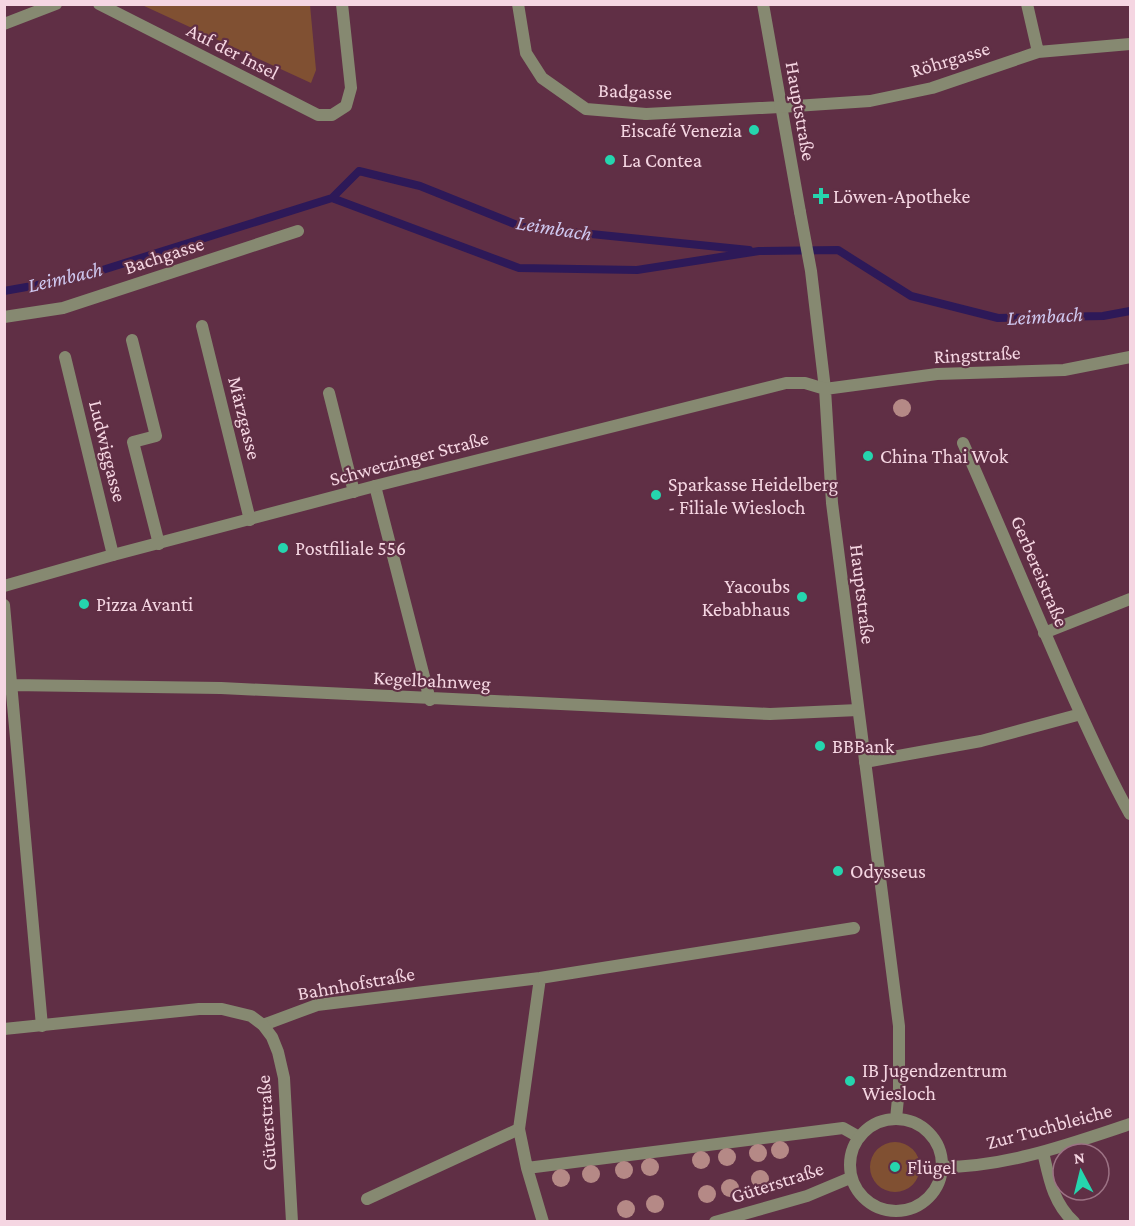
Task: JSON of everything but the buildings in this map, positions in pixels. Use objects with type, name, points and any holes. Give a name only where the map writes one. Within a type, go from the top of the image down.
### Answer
[{"type":"street","points":[[4,24],[56,4]]},
{"type":"street","name":"Auf der Insel","points":[[99,4],[318,115],[332,115],[340,112],[346,106],[351,88],[342,4]]},
{"type":"street","name":"Badgasse","points":[[518,4],[526,53],[542,78],[586,109],[646,114],[780,107]]},
{"type":"street","name":"Hauptstraße","points":[[763,4],[811,271],[825,389],[832,502],[899,1026],[897,1119]]},
{"type":"street","points":[[1027,4],[1038,52]]},
{"type":"street","name":"Röhrgasse","points":[[780,107],[870,101],[932,88],[1038,52],[1131,44]]},
{"type":"street","name":"Bachgasse","points":[[4,317],[63,308],[298,231]]},
{"type":"street","name":"Märzgasse","points":[[202,326],[250,520]]},
{"type":"street","points":[[132,340],[156,436],[133,442],[159,544]]},
{"type":"street","name":"Ludwiggasse","points":[[65,357],[113,555]]},
{"type":"street","name":"Ringstraße","points":[[825,389],[937,375],[1064,370],[1131,357]]},
{"type":"street","name":"Schwetzinger Straße","points":[[4,586],[375,486],[786,383],[805,383],[825,389]]},
{"type":"street","points":[[329,393],[354,492]]},
{"type":"street","name":"Gerbereistraße","points":[[963,443],[1110,780],[1131,814]]},
{"type":"street","points":[[375,486],[430,700]]},
{"type":"street","points":[[1044,633],[1131,599]]},
{"type":"street","points":[[4,605],[8,687],[42,1026]]},
{"type":"street","name":"Kegelbahnweg","points":[[8,687],[221,688],[430,700],[770,714],[858,710]]},
{"type":"street","points":[[865,762],[981,741],[1081,714]]},
{"type":"street","name":"Bahnhofstraße","points":[[263,1025],[317,1005],[540,978],[854,927]]},
{"type":"street","points":[[540,978],[519,1129],[527,1168],[543,1221]]},
{"type":"street","points":[[4,1029],[199,1009],[242,1013],[251,1016],[263,1025]]},
{"type":"street","name":"Güterstraße","points":[[263,1025],[272,1037],[284,1077],[292,1221]]},
{"type":"street","points":[[897,1119],[911,1121],[924,1128],[940,1152],[942,1167],[940,1181],[933,1193],[911,1216],[880,1210],[867,1202],[857,1191],[850,1178],[850,1153],[859,1137],[873,1125],[897,1119]]},
{"type":"street","name":"Zur Tuchbleiche","points":[[942,1167],[970,1167],[1043,1152],[1131,1124]]},
{"type":"street","points":[[527,1168],[843,1128],[859,1137]]},
{"type":"street","points":[[367,1199],[519,1129]]},
{"type":"street","points":[[1043,1152],[1051,1186],[1058,1203],[1074,1221]]},
{"type":"street","name":"Güterstraße","points":[[714,1221],[807,1196],[850,1178]]},
{"type":"shaded area","points":[[142,5],[310,5],[316,70],[311,83]]},
{"type":"shaded area","points":[[895,1142],[913,1149],[920,1167],[913,1185],[895,1192],[877,1185],[870,1167],[877,1149]]},
{"type":"waterway","name":"Leimbach","points":[[332,198],[359,171],[420,186],[522,227],[749,250]]},
{"type":"waterway","name":"Leimbach","points":[[4,291],[77,278],[332,198],[519,268],[637,270],[759,251],[838,250],[911,296],[998,318],[1103,316],[1130,311]]},
{"type":"place","name":"Eiscafé Venezia","points":[[754,130]]},
{"type":"place","name":"La Contea","points":[[610,160]]},
{"type":"place","name":"Löwen-Apotheke","points":[[821,196]]},
{"type":"place","name":"China Thai Wok","points":[[868,456]]},
{"type":"place","name":"Sparkasse Heidelberg - Filiale Wiesloch","points":[[656,495]]},
{"type":"place","name":"Postfiliale 556","points":[[283,548]]},
{"type":"place","name":"Yacoubs Kebabhaus","points":[[802,597]]},
{"type":"place","name":"Pizza Avanti","points":[[84,604]]},
{"type":"place","name":"BBBank","points":[[820,746]]},
{"type":"place","name":"Odysseus","points":[[838,871]]},
{"type":"place","name":"IB Jugendzentrum Wiesloch","points":[[850,1081]]},
{"type":"place","name":"Flügel","points":[[895,1167]]}]
